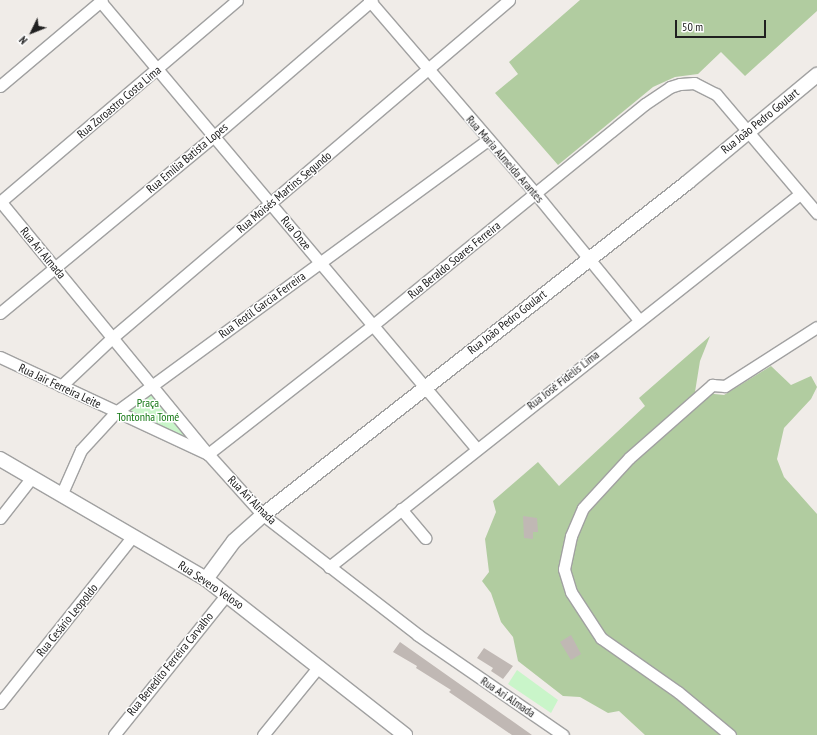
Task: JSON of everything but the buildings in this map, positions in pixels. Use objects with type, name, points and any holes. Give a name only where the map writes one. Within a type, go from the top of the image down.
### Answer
[{"type":"street","name":"Rua Zoroastro Costa Lima","points":[[0,202],[237,0]]},
{"type":"street","name":"Rua Moisés Martins Segundo","points":[[60,386],[113,337],[428,72],[509,0]]},
{"type":"street","name":"Rua Onze","points":[[101,1],[476,448]]},
{"type":"street","points":[[0,86],[101,1]]},
{"type":"street","name":"Rua Maria Almeida Arantes","points":[[370,1],[428,72],[536,194],[639,320]]},
{"type":"street","name":"Rua Emília Batista Lopes","points":[[0,313],[214,136],[370,1]]},
{"type":"street","name":"Rua João Pedro Goulart","points":[[206,579],[234,541],[263,515],[688,182],[748,130],[817,75]]},
{"type":"street","name":"Rua Beraldo Soares Ferreira","points":[[208,454],[373,325],[658,94],[680,84],[694,83],[705,87],[716,94],[748,130]]},
{"type":"street","points":[[748,130],[800,194],[815,207]]},
{"type":"street","name":"Rua Teotil Garcia Ferreira","points":[[62,493],[81,450],[116,412],[488,140]]},
{"type":"street","name":"Rua José Fidelis Lima","points":[[329,567],[476,448],[800,194]]},
{"type":"street","name":"Rua Ari Almada","points":[[0,202],[113,337],[208,454],[263,515],[418,635],[564,735]]},
{"type":"street","points":[[730,735],[678,692],[601,638],[570,592],[564,569],[571,536],[583,508],[629,458],[712,385],[725,386],[817,327]]},
{"type":"street","name":"Rua Jair Ferreira Leite","points":[[0,357],[208,454]]},
{"type":"street","name":"Rua Severo Veloso","points":[[0,459],[62,493],[206,579],[319,666],[405,735]]},
{"type":"street","points":[[0,518],[32,477]]},
{"type":"street","points":[[401,508],[425,538]]},
{"type":"street","name":"Rua Cesário Leopoldo","points":[[0,704],[133,536]]},
{"type":"street","name":"Rua Benedito Ferreira Carvalho","points":[[114,735],[227,594]]},
{"type":"street","points":[[263,735],[319,666]]},
{"type":"green space","points":[[580,0],[817,0],[817,11],[745,76],[721,52],[698,74],[675,77],[653,87],[558,165],[495,93],[518,74],[509,62]]},
{"type":"green space","points":[[710,336],[700,361],[695,392],[724,395],[771,366],[791,385],[811,376],[817,387],[811,399],[784,428],[777,459],[784,477],[817,514],[817,735],[645,735],[619,711],[608,713],[580,697],[563,696],[518,661],[513,637],[501,622],[491,593],[482,581],[489,572],[485,539],[496,512],[493,501],[538,462],[559,486],[645,406],[639,398]]},
{"type":"green space","name":"Praça Tontonha Tomé","points":[[147,394],[153,395],[184,433],[184,438],[130,415],[129,409]]},
{"type":"green space","points":[[517,670],[558,700],[551,713],[508,684]]}]
